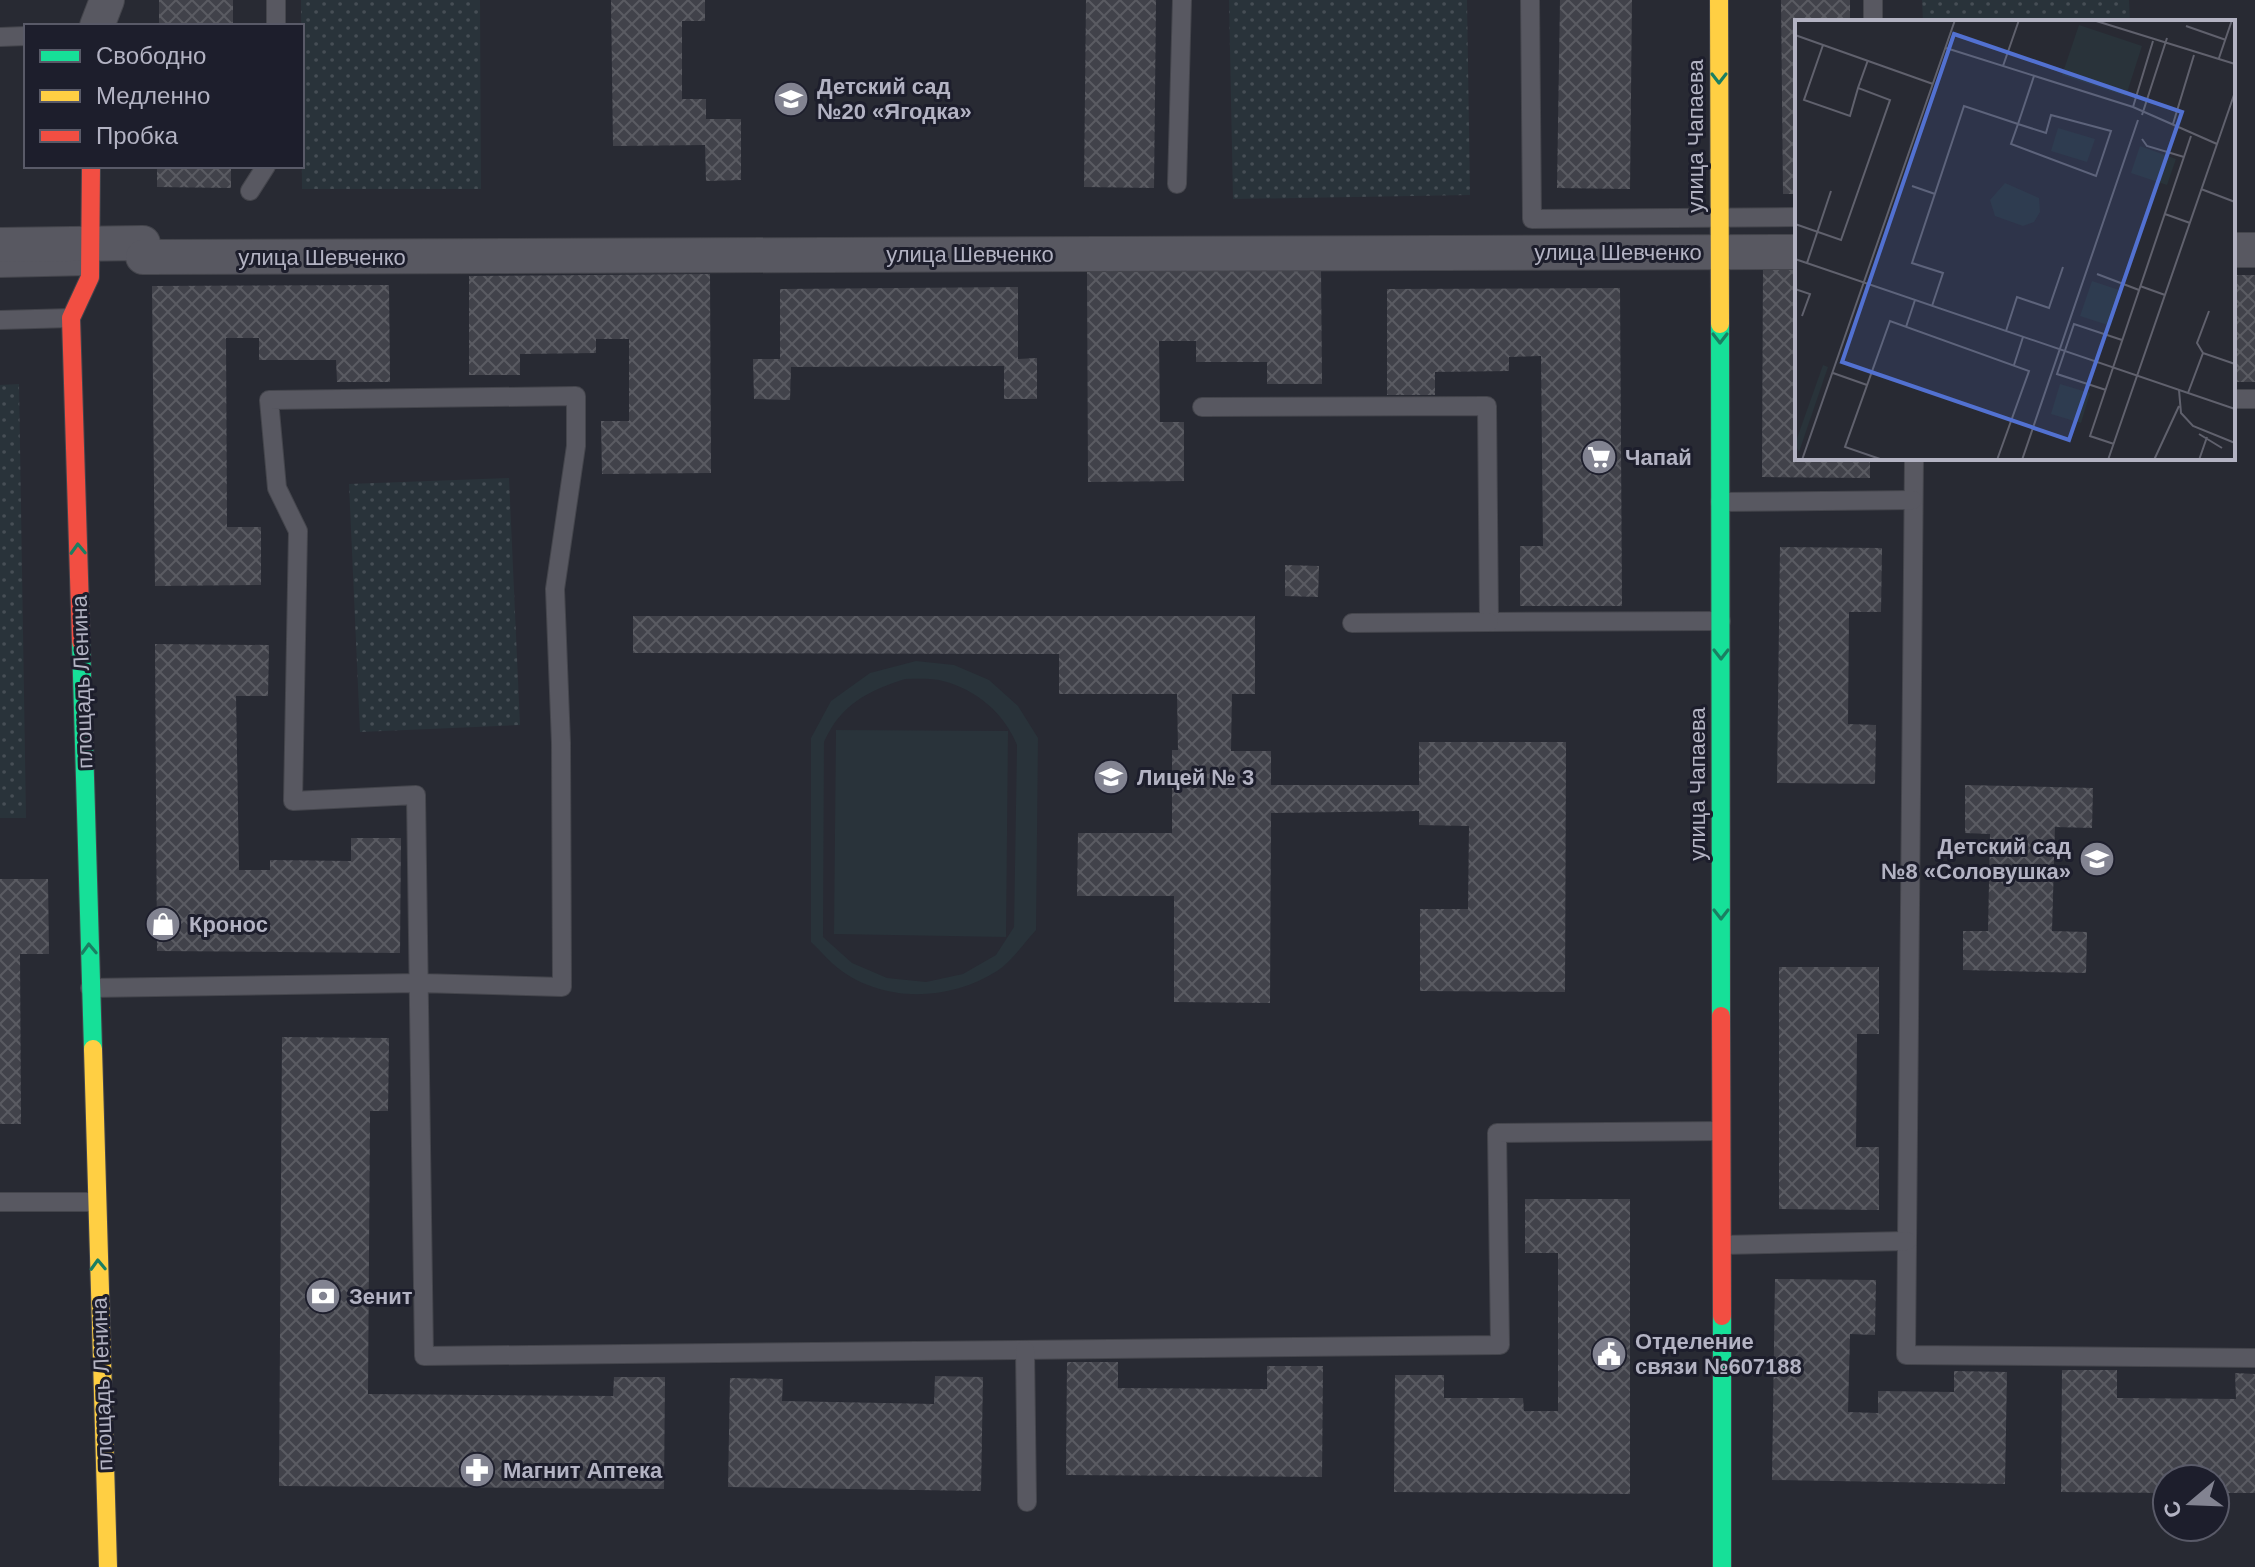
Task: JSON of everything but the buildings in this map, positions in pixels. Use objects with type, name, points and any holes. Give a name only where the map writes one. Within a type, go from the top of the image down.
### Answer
[{"type":"street","points":[[98,24],[107,0]]},
{"type":"street","name":"улица Чапаева","points":[[1719,0],[1722,1567]]},
{"type":"street","name":"площадь Ленина","points":[[91,168],[90,277],[71,318],[108,1567]]},
{"type":"street","name":"улица Шевченко","points":[[0,245],[90,255],[143,250],[1795,252]]},
{"type":"lane","points":[[276,0],[276,24]]},
{"type":"lane","points":[[1177,184],[1182,0]]},
{"type":"lane","points":[[1530,0],[1532,219],[1795,217]]},
{"type":"lane","points":[[0,37],[24,36]]},
{"type":"lane","points":[[250,191],[265,168]]},
{"type":"lane","points":[[0,268],[90,255]]},
{"type":"lane","points":[[0,320],[71,318]]},
{"type":"lane","points":[[90,988],[419,983],[562,987],[561,743],[555,589],[576,446],[576,396],[269,400],[277,488],[298,531],[293,801],[416,795],[419,983],[424,1356],[1500,1345],[1497,1133],[1721,1131]]},
{"type":"lane","points":[[1202,407],[1487,406],[1489,622]]},
{"type":"lane","points":[[1914,460],[1906,1355],[2255,1358]]},
{"type":"lane","points":[[1720,502],[1913,500]]},
{"type":"lane","points":[[1352,623],[1721,621]]},
{"type":"lane","points":[[0,1202],[95,1202]]},
{"type":"lane","points":[[1721,1245],[1907,1241]]},
{"type":"lane","points":[[1025,1350],[1027,1502]]},
{"type":"shaded area","points":[[301,0],[480,0],[481,189],[302,189],[304,24],[301,24]]},
{"type":"shaded area","points":[[1229,0],[1467,0],[1470,195],[1233,199]]},
{"type":"shaded area","points":[[1922,0],[2129,0],[2130,20],[1923,20]]},
{"type":"shaded area","points":[[19,384],[26,818],[0,818],[0,385]]},
{"type":"shaded area","points":[[509,478],[520,725],[360,732],[349,484]]},
{"type":"shaded area","points":[[916,661],[954,665],[989,680],[1018,706],[1038,738],[1036,930],[997,971],[957,989],[914,994],[871,986],[833,964],[811,942],[811,738],[831,701],[870,673]],"holes":[[[905,679],[943,681],[967,690],[997,713],[1017,745],[1014,927],[996,955],[963,974],[926,982],[887,978],[852,963],[823,937],[824,742],[839,718],[857,701]]]},
{"type":"shaded area","points":[[836,730],[1008,731],[1006,937],[834,934]]},
{"type":"traffic: fast","points":[[1720,324],[1721,1016]]},
{"type":"traffic: fast","points":[[81,642],[93,1049]]},
{"type":"traffic: fast","points":[[1722,1316],[1722,1567]]},
{"type":"traffic: slow","points":[[1719,0],[1720,324]]},
{"type":"traffic: slow","points":[[93,1049],[108,1567]]},
{"type":"traffic: jam","points":[[81,642],[71,318],[90,277],[91,168]]},
{"type":"traffic: jam","points":[[1721,1016],[1722,1316]]},
{"type":"place","name":"Детский сад №20 «Ягодка»","points":[[791,99]]},
{"type":"place","name":"Чапай","points":[[1599,457]]},
{"type":"place","name":"Лицей № 3","points":[[1111,777]]},
{"type":"place","name":"Детский сад №8 «Соловушка»","points":[[2097,859]]},
{"type":"place","name":"Кронос","points":[[163,924]]},
{"type":"place","name":"Зенит","points":[[323,1296]]},
{"type":"place","name":"Отделение связи №607188","points":[[1609,1354]]},
{"type":"place","name":"Магнит Аптека","points":[[477,1470]]}]
